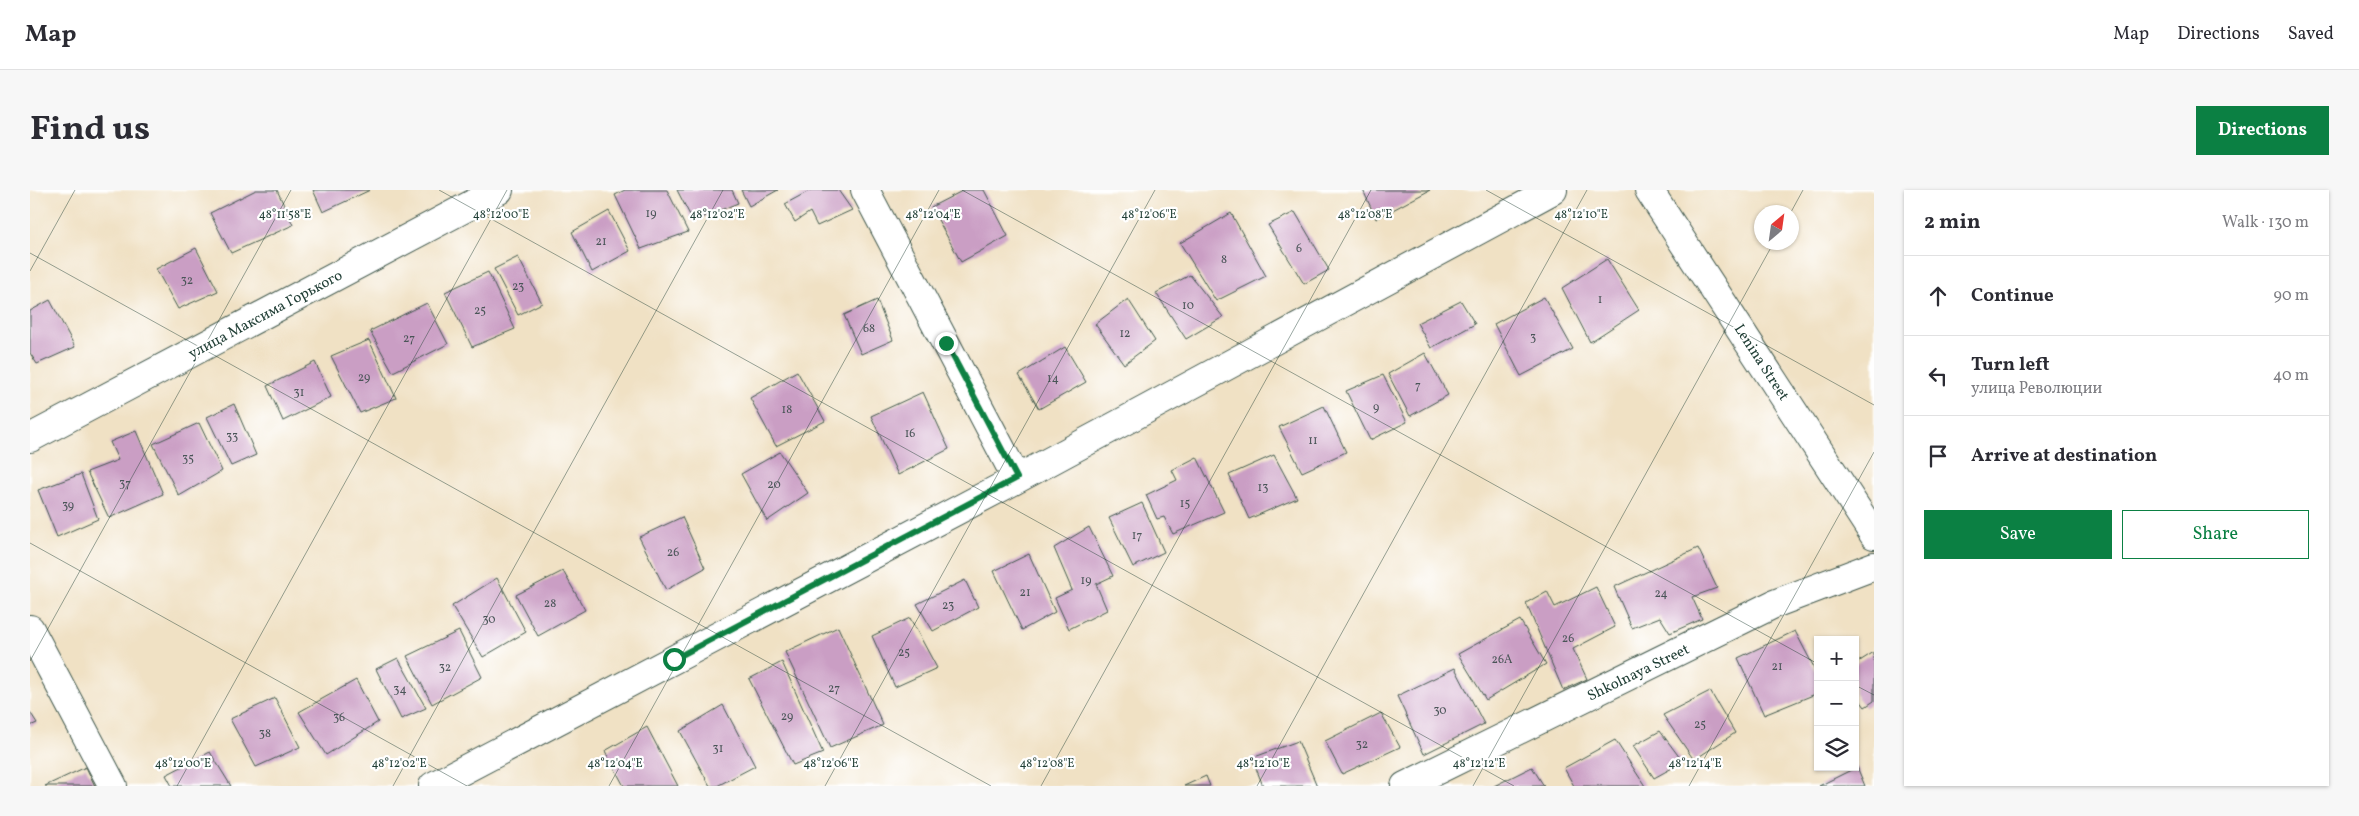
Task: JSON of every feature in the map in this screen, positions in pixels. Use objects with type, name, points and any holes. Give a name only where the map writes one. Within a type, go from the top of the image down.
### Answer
[{"type":"street","name":"улица Максима Горького","points":[[30,438],[499,190]]},
{"type":"street","points":[[865,190],[1017,478]]},
{"type":"street","points":[[433,786],[1017,478],[1553,190]]},
{"type":"street","name":"Lenina Street","points":[[1649,190],[1874,534]]},
{"type":"street","name":"Shkolnaya Street","points":[[1405,786],[1774,604],[1874,566]]},
{"type":"street","points":[[30,629],[113,786]]},
{"type":"building","points":[[256,190],[277,190],[293,225],[231,253],[210,213]]},
{"type":"building","points":[[313,190],[370,190],[323,212]]},
{"type":"building","points":[[625,190],[667,190],[688,232],[641,249],[615,195]]},
{"type":"building","points":[[677,190],[732,190],[738,203],[693,221]]},
{"type":"building","points":[[741,190],[778,190],[749,206]]},
{"type":"building","points":[[811,190],[838,190],[852,210],[817,226],[810,212],[795,222],[785,204]]},
{"type":"building","points":[[964,190],[984,190],[1008,236],[961,262],[931,207]]},
{"type":"building","points":[[1363,190],[1430,190],[1376,219]]},
{"type":"building","points":[[609,211],[630,251],[592,272],[572,232]]},
{"type":"building","points":[[1295,212],[1329,270],[1304,284],[1268,225]]},
{"type":"building","points":[[1231,213],[1266,276],[1216,301],[1180,243]]},
{"type":"building","points":[[196,248],[218,291],[178,309],[156,269]]},
{"type":"building","points":[[518,257],[542,303],[518,315],[494,269]]},
{"type":"building","points":[[1607,259],[1639,310],[1590,342],[1562,288]]},
{"type":"building","points":[[488,272],[515,329],[472,347],[445,292]]},
{"type":"building","points":[[1190,275],[1223,317],[1186,339],[1156,293]]},
{"type":"building","points":[[1544,297],[1573,349],[1521,376],[1494,324]]},
{"type":"building","points":[[1128,299],[1155,341],[1124,364],[1095,324]]},
{"type":"building","points":[[50,300],[75,347],[37,364],[30,353],[30,311]]},
{"type":"building","points":[[877,300],[893,340],[861,354],[844,315]]},
{"type":"building","points":[[1461,301],[1475,324],[1431,348],[1417,323]]},
{"type":"building","points":[[427,303],[448,344],[393,372],[370,331]]},
{"type":"building","points":[[369,340],[396,398],[360,413],[331,356]]},
{"type":"building","points":[[1065,347],[1086,382],[1039,409],[1019,375]]},
{"type":"building","points":[[1425,353],[1448,395],[1410,416],[1388,374]]},
{"type":"building","points":[[315,362],[331,397],[283,421],[267,386]]},
{"type":"building","points":[[797,371],[825,421],[776,446],[750,398]]},
{"type":"building","points":[[1383,375],[1407,422],[1370,440],[1346,391]]},
{"type":"building","points":[[923,392],[949,449],[898,475],[871,416]]},
{"type":"building","points":[[234,404],[256,455],[231,466],[207,417]]},
{"type":"building","points":[[1324,406],[1346,452],[1302,472],[1279,427]]},
{"type":"building","points":[[199,423],[222,471],[179,496],[153,444]]},
{"type":"building","points":[[136,431],[163,494],[109,518],[87,472],[118,460],[110,442]]},
{"type":"building","points":[[780,452],[808,493],[767,521],[741,474]]},
{"type":"building","points":[[1274,455],[1297,498],[1249,519],[1229,475]]},
{"type":"building","points":[[1197,457],[1224,512],[1173,534],[1164,517],[1157,519],[1146,495],[1177,480],[1172,470]]},
{"type":"building","points":[[81,474],[98,519],[57,537],[38,490]]},
{"type":"building","points":[[1142,503],[1164,552],[1133,567],[1109,518]]},
{"type":"building","points":[[682,517],[705,568],[666,590],[639,537]]},
{"type":"building","points":[[1089,527],[1113,576],[1096,584],[1107,610],[1069,629],[1055,598],[1072,590],[1054,548]]},
{"type":"building","points":[[1698,548],[1717,588],[1692,597],[1702,619],[1670,633],[1660,617],[1632,628],[1614,587]]},
{"type":"building","points":[[1029,554],[1055,612],[1022,630],[994,571]]},
{"type":"building","points":[[563,571],[585,610],[538,636],[516,595]]},
{"type":"building","points":[[497,578],[526,632],[483,657],[452,606]]},
{"type":"building","points":[[965,580],[978,607],[933,631],[917,604]]},
{"type":"building","points":[[1596,587],[1615,627],[1573,649],[1587,679],[1563,690],[1526,603],[1547,591],[1555,607]]},
{"type":"building","points":[[910,618],[937,668],[895,687],[872,636]]},
{"type":"building","points":[[1520,620],[1546,664],[1486,700],[1458,654]]},
{"type":"building","points":[[838,627],[883,725],[830,748],[785,652]]},
{"type":"building","points":[[459,631],[482,677],[432,704],[407,656]]},
{"type":"building","points":[[1795,631],[1814,667],[1814,695],[1764,715],[1738,658]]},
{"type":"building","points":[[1874,652],[1874,701],[1865,707],[1859,699],[1859,661]]},
{"type":"building","points":[[398,658],[426,708],[401,719],[376,669]]},
{"type":"building","points":[[782,662],[823,753],[793,765],[749,679]]},
{"type":"building","points":[[1455,668],[1484,724],[1424,754],[1397,696]]},
{"type":"building","points":[[356,680],[378,722],[326,755],[299,712]]},
{"type":"building","points":[[1710,691],[1735,733],[1694,760],[1663,715]]},
{"type":"building","points":[[275,698],[300,747],[256,767],[230,719]]},
{"type":"building","points":[[723,705],[755,766],[717,786],[710,786],[680,731]]},
{"type":"building","points":[[30,712],[37,723],[30,726]]},
{"type":"building","points":[[1381,713],[1400,747],[1342,774],[1325,741]]},
{"type":"building","points":[[647,727],[678,786],[624,786],[605,751]]},
{"type":"building","points":[[1660,731],[1683,762],[1654,778],[1633,746]]},
{"type":"building","points":[[1615,740],[1645,786],[1574,786],[1564,768]]},
{"type":"building","points":[[1298,741],[1317,786],[1263,786],[1252,758]]},
{"type":"building","points":[[210,752],[231,786],[172,786],[166,775]]},
{"type":"building","points":[[86,767],[95,786],[45,786]]},
{"type":"building","points":[[1532,767],[1544,786],[1494,786]]},
{"type":"building","points":[[1849,771],[1859,771],[1865,786],[1819,786]]},
{"type":"building","points":[[1206,776],[1210,786],[1184,786]]},
{"type":"route","points":[[674,659],[1017,478],[946,343]]}]
